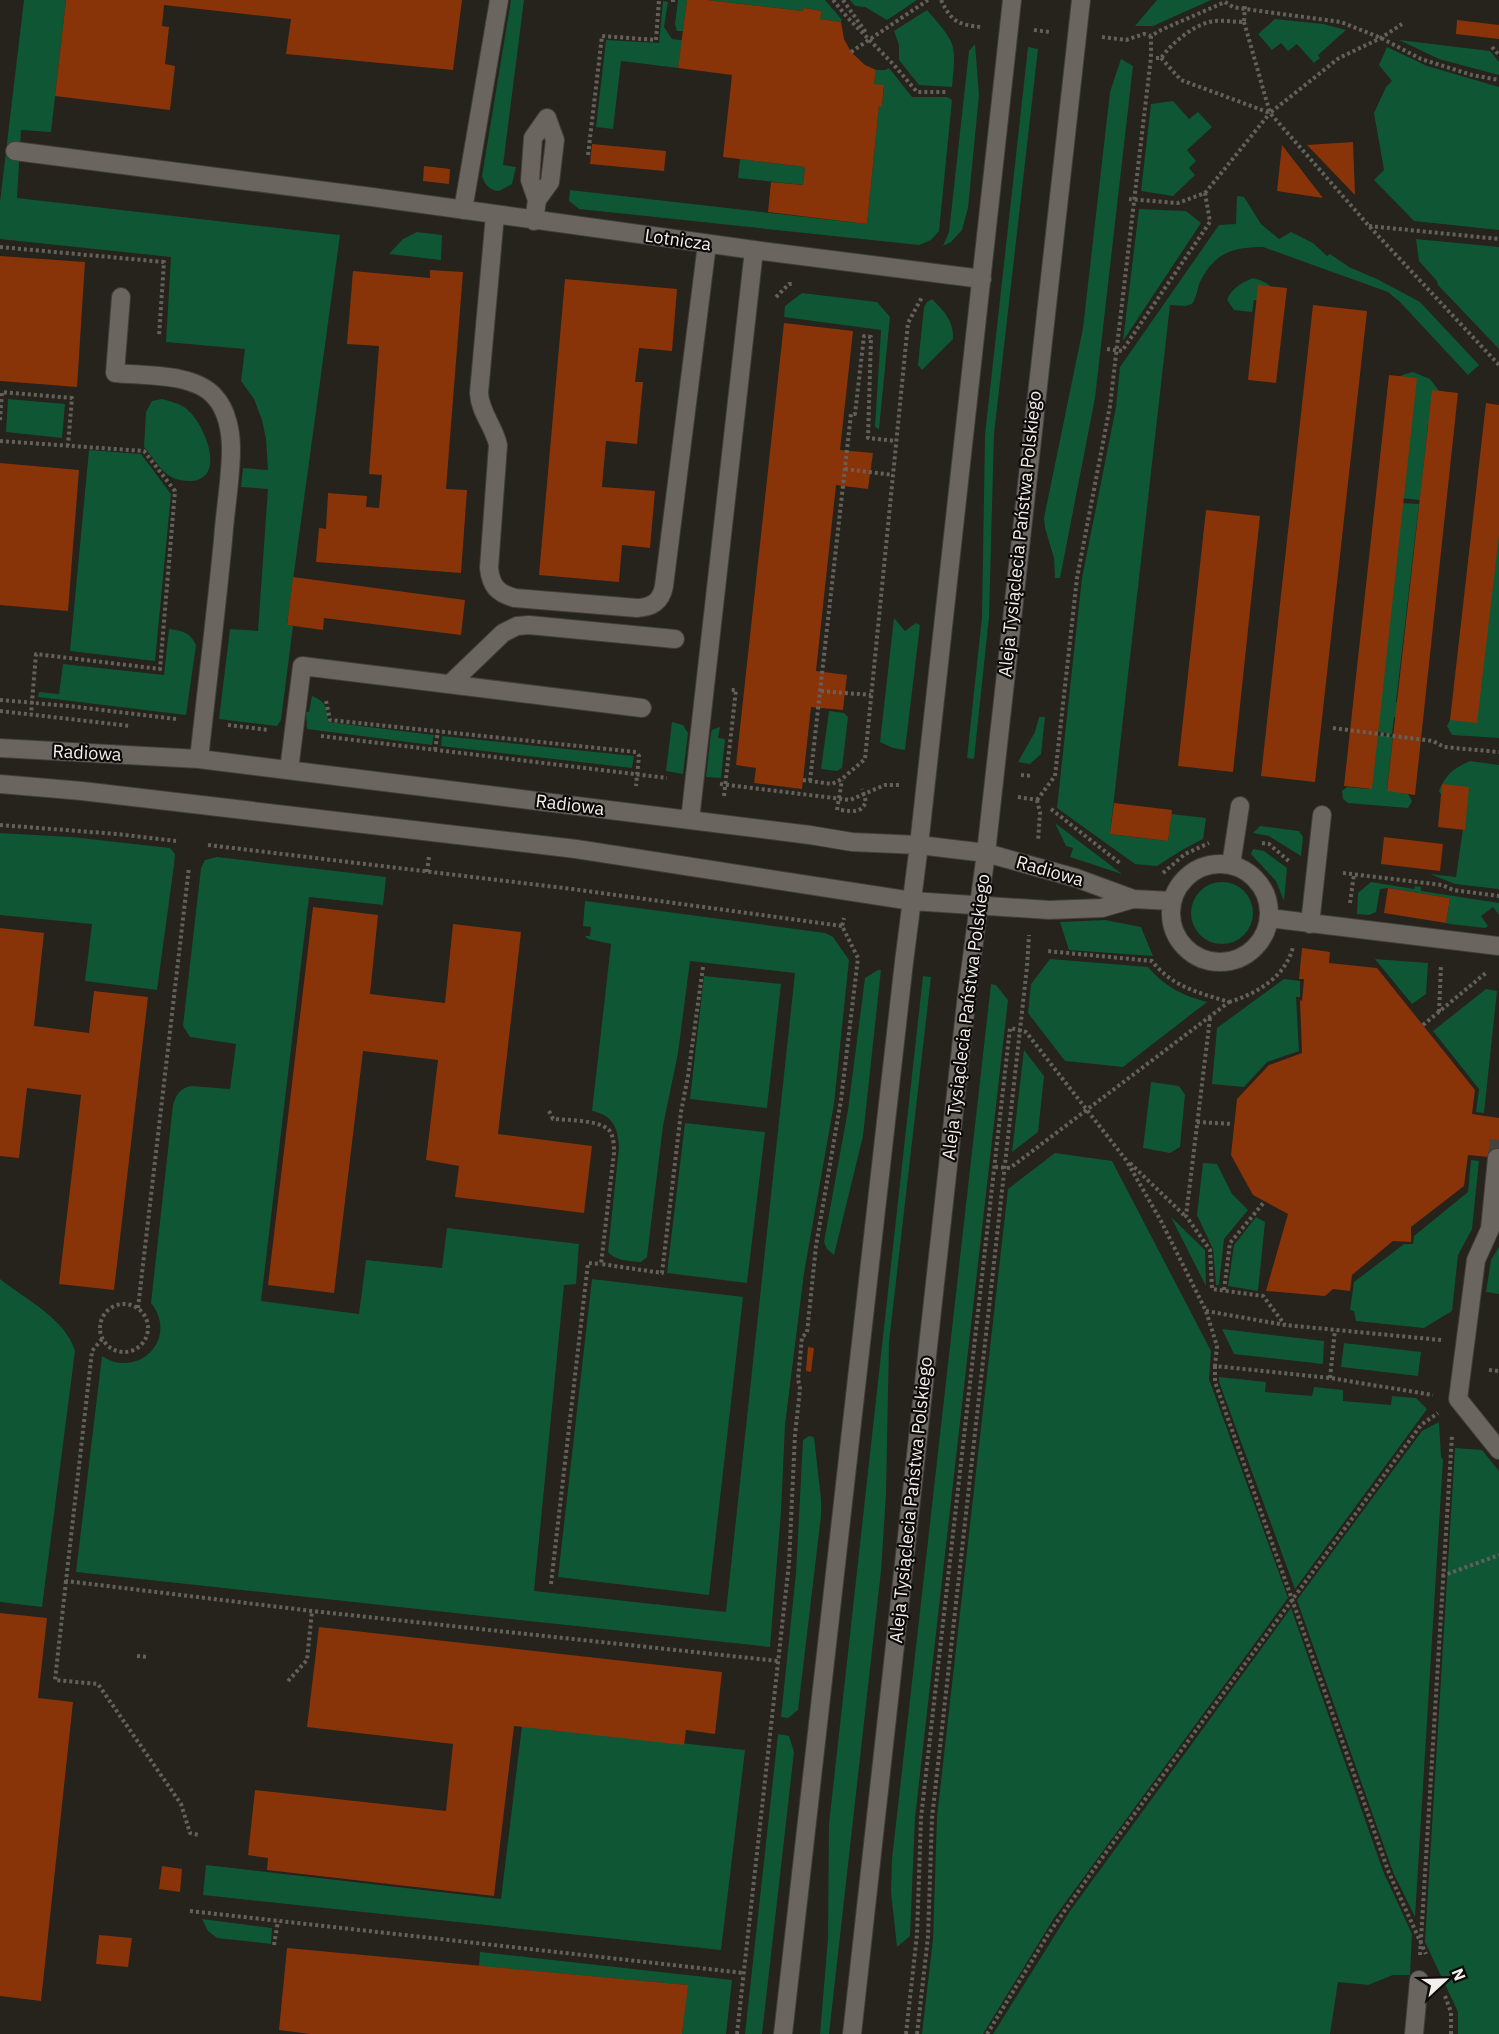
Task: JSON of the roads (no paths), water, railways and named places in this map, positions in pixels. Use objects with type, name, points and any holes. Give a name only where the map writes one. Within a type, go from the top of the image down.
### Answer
[{"type":"street","points":[[463,210],[499,0]]},
{"type":"street","points":[[783,2034],[919,845],[1012,0]]},
{"type":"street","name":"Aleja Tysiąclecia Państwa Polskiego","points":[[852,2034],[967,994],[986,853],[1081,0]]},
{"type":"street","name":"Lotnicza","points":[[15,151],[376,197],[534,221],[981,279]]},
{"type":"street","points":[[534,221],[537,200]]},
{"type":"street","points":[[495,215],[479,393],[480,404],[493,428],[498,445],[490,577],[496,589],[515,598],[637,608],[652,605],[661,598],[706,244]]},
{"type":"street","points":[[690,820],[754,250]]},
{"type":"street","points":[[121,297],[115,373],[177,379],[201,385],[217,399],[225,415],[230,435],[231,454],[199,759]]},
{"type":"street","points":[[450,684],[504,633],[518,626],[529,624],[675,639]]},
{"type":"street","points":[[289,770],[302,666],[642,708]]},
{"type":"street","name":"Radiowa","points":[[0,748],[199,759],[852,842],[919,845],[986,853],[1065,874],[1133,899]]},
{"type":"street","name":"Radiowa","points":[[0,784],[82,791],[576,849],[912,901],[1049,910],[1102,908],[1133,899],[1172,901]]},
{"type":"street","points":[[1231,865],[1240,806]]},
{"type":"street","points":[[1310,924],[1322,814]]},
{"type":"street","points":[[1215,863],[1231,865],[1244,870],[1256,879],[1264,890],[1269,904],[1269,918],[1262,939],[1247,955],[1233,961],[1219,963],[1204,960],[1191,954],[1173,930],[1170,916],[1172,901],[1177,887],[1194,871],[1215,863]]},
{"type":"street","points":[[1269,918],[1499,946]]},
{"type":"street","points":[[1497,1158],[1490,1229],[1476,1260],[1458,1399],[1499,1450]]},
{"type":"street","points":[[1414,2034],[1419,1980]]},
{"type":"tunnel","points":[[1497,1158],[1499,1134]]}]
